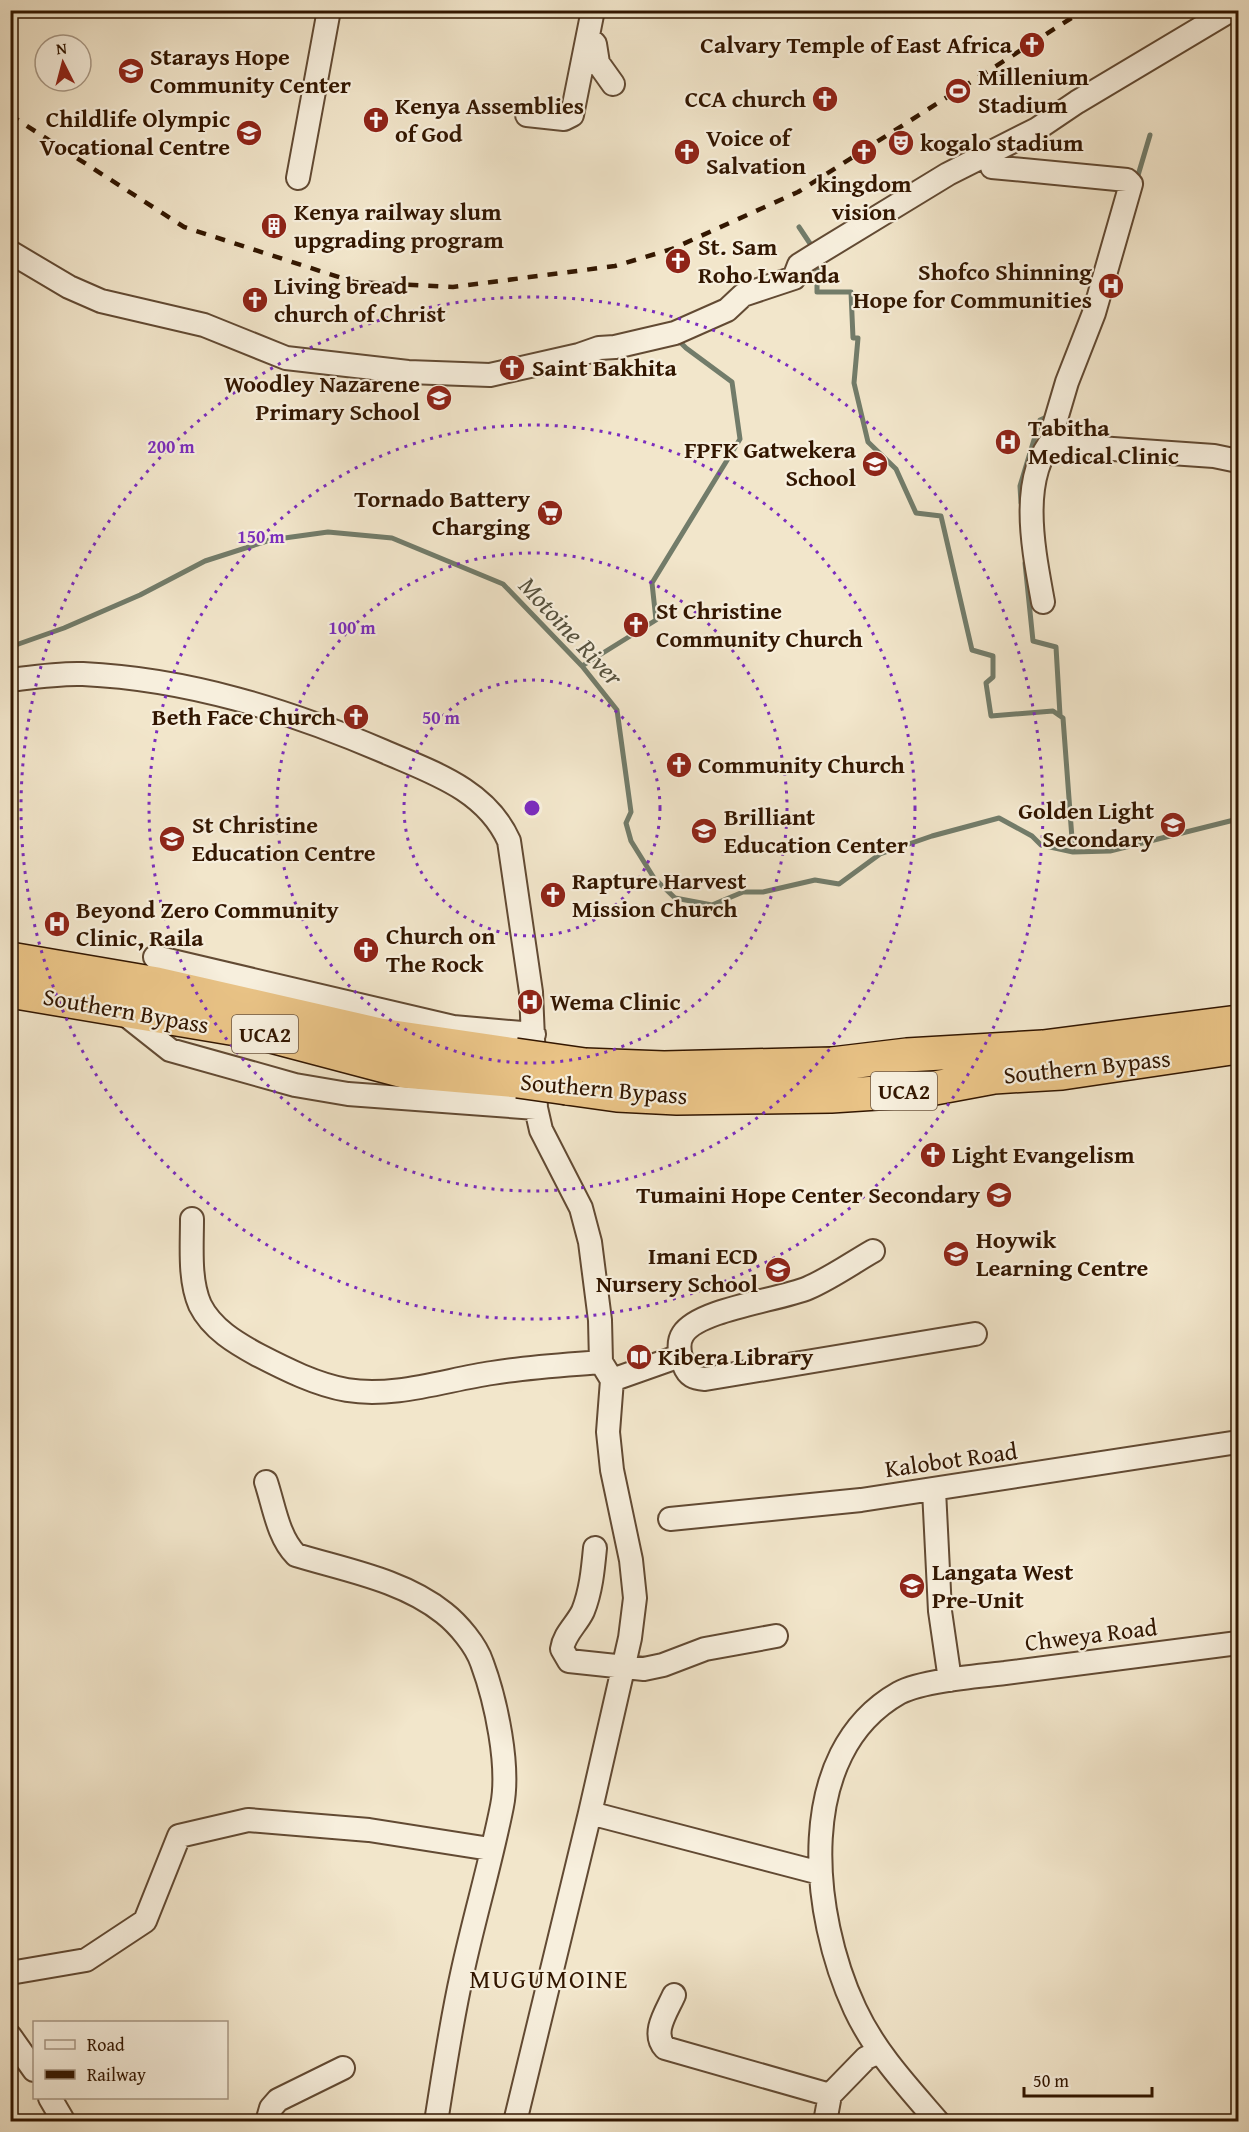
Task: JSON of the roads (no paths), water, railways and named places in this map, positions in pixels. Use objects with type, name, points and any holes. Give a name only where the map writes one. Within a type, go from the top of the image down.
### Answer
[{"type":"highway","name":"Southern Bypass","points":[[10,959],[157,984],[380,1035],[523,1057],[576,1076],[616,1095],[676,1098],[831,1096],[924,1090],[994,1077],[1062,1073],[1239,1047]]},
{"type":"highway","name":"Southern Bypass","points":[[10,991],[260,1033],[404,1071],[523,1057]]},
{"type":"highway","name":"Southern Bypass","points":[[576,1076],[664,1068],[822,1065],[907,1055],[1043,1047],[1239,1022]]},
{"type":"street","points":[[298,178],[329,10]]},
{"type":"street","points":[[527,115],[564,118],[572,115],[593,10]]},
{"type":"street","points":[[10,252],[69,287],[101,301],[204,325],[286,358],[408,372],[490,375],[689,328],[727,310],[743,295],[794,278],[799,265],[989,152],[1037,129],[1077,102],[1231,10]]},
{"type":"street","points":[[588,37],[595,44],[598,63],[613,84]]},
{"type":"street","points":[[989,152],[992,167],[1127,180],[1131,184],[1095,313],[1066,382],[1054,426],[1054,438],[1043,451],[1034,492],[1034,548],[1042,602]]},
{"type":"street","points":[[1054,438],[1070,446],[1214,456],[1239,461]]},
{"type":"street","points":[[10,680],[82,674],[224,694],[314,722],[416,765],[469,792],[501,822],[509,841],[525,940],[523,1057],[541,1130],[581,1208],[590,1242],[607,1371],[608,1432],[612,1470],[632,1568],[634,1598],[623,1669],[515,2121]]},
{"type":"street","points":[[155,957],[453,1027],[523,1057]]},
{"type":"street","points":[[120,1010],[170,1050],[295,1085],[348,1094],[536,1108]]},
{"type":"street","points":[[192,1220],[196,1292],[201,1306],[218,1329],[232,1341],[273,1363],[332,1387],[369,1391],[401,1388],[493,1372],[607,1371],[680,1356]]},
{"type":"street","points":[[873,1251],[811,1287],[702,1320],[683,1334],[680,1356],[686,1371],[693,1378],[705,1379],[975,1334]]},
{"type":"street","name":"Kalobot Road","points":[[670,1519],[934,1490],[1239,1442]]},
{"type":"street","points":[[266,1482],[283,1534],[296,1555],[388,1584],[423,1599],[444,1613],[461,1629],[482,1661],[499,1733],[503,1771],[502,1804],[461,1975],[436,2121]]},
{"type":"street","points":[[934,1490],[940,1611],[950,1680]]},
{"type":"street","points":[[595,1548],[589,1593],[582,1611],[563,1640],[562,1649],[569,1661],[576,1664],[623,1669],[663,1665],[705,1649],[776,1636]]},
{"type":"street","name":"Chweya Road","points":[[938,2121],[879,2052],[855,2009],[832,1951],[820,1873],[823,1826],[831,1774],[855,1728],[899,1693],[950,1680],[1239,1643]]},
{"type":"street","points":[[590,1813],[820,1873]]},
{"type":"street","points":[[10,1973],[86,1960],[145,1921],[179,1836],[248,1820],[369,1830],[490,1850]]},
{"type":"street","points":[[674,1995],[658,2033],[659,2042],[665,2048],[830,2095]]},
{"type":"street","points":[[10,2036],[33,2069]]},
{"type":"street","points":[[825,2121],[830,2095],[866,2058],[879,2052]]},
{"type":"street","points":[[267,2121],[271,2108],[278,2100],[344,2068]]},
{"type":"street","points":[[51,2099],[64,2121]]},
{"type":"waterway","points":[[1136,182],[1150,135]]},
{"type":"waterway","points":[[799,227],[813,248]]},
{"type":"waterway","points":[[817,263],[817,292],[851,292],[853,338],[858,338],[854,383],[868,442],[896,469],[916,513],[941,516],[972,650],[993,656],[993,677],[986,683],[991,716],[1053,711],[1063,718],[1073,852]]},
{"type":"waterway","points":[[582,666],[656,620],[652,583],[740,439],[732,382],[676,338]]},
{"type":"waterway","points":[[1021,503],[1020,486],[1040,420],[1049,416]]},
{"type":"waterway","name":"Motoine River","points":[[10,647],[64,628],[140,595],[205,561],[270,540],[328,532],[392,538],[503,584],[582,666],[617,710],[631,812],[626,823],[631,841],[654,878],[675,898],[712,905],[743,892],[763,892],[815,880],[839,884],[880,854],[932,836],[999,818],[1032,836],[1041,845],[1073,852],[1110,851],[1238,819]]},
{"type":"waterway","points":[[1025,563],[1033,641],[1056,647],[1060,715]]},
{"type":"railway","points":[[10,115],[184,227],[354,282],[453,287],[615,266],[672,249],[798,192],[1084,10]]},
{"type":"place","name":"Calvary Temple of East Africa","points":[[1032,45]]},
{"type":"place","name":"Starays Hope Community Center","points":[[131,71]]},
{"type":"place","name":"Millenium Stadium","points":[[958,91]]},
{"type":"place","name":"CCA church","points":[[825,99]]},
{"type":"place","name":"Kenya Assemblies of God","points":[[376,120]]},
{"type":"place","name":"Childlife Olympic Vocational Centre","points":[[249,133]]},
{"type":"place","name":"kogalo stadium","points":[[901,143]]},
{"type":"place","name":"Voice of Salvation","points":[[687,152]]},
{"type":"place","name":"kingdom vision","points":[[864,152]]},
{"type":"place","name":"Kenya railway slum upgrading program","points":[[274,226]]},
{"type":"place","name":"St. Sam Roho Lwanda","points":[[678,261]]},
{"type":"place","name":"Shofco Shinning Hope for Communities","points":[[1111,286]]},
{"type":"place","name":"Living bread church of Christ","points":[[255,300]]},
{"type":"place","name":"Saint Bakhita","points":[[512,368]]},
{"type":"place","name":"Woodley Nazarene Primary School","points":[[439,398]]},
{"type":"place","name":"Tabitha Medical Clinic","points":[[1008,442]]},
{"type":"place","name":"FPFK Gatwekera School","points":[[875,464]]},
{"type":"place","name":"Tornado Battery Charging","points":[[550,513]]},
{"type":"place","name":"St Christine Community Church","points":[[636,625]]},
{"type":"place","name":"Beth Face Church","points":[[356,717]]},
{"type":"place","name":"Community Church","points":[[679,765]]},
{"type":"place","name":"Golden Light Secondary","points":[[1173,825]]},
{"type":"place","name":"Brilliant Education Center","points":[[704,831]]},
{"type":"place","name":"St Christine Education Centre","points":[[172,839]]},
{"type":"place","name":"Rapture Harvest Mission Church","points":[[553,895]]},
{"type":"place","name":"Beyond Zero Community Clinic, Raila","points":[[57,924]]},
{"type":"place","name":"Church on The Rock","points":[[366,950]]},
{"type":"place","name":"Wema Clinic","points":[[530,1002]]},
{"type":"place","name":"Light Evangelism","points":[[933,1155]]},
{"type":"place","name":"Tumaini Hope Center Secondary","points":[[999,1195]]},
{"type":"place","name":"Hoywik Learning Centre","points":[[956,1254]]},
{"type":"place","name":"Imani ECD Nursery School","points":[[778,1270]]},
{"type":"place","name":"Kibera Library","points":[[639,1357]]},
{"type":"place","name":"Langata West Pre-Unit","points":[[912,1586]]},
{"type":"district","name":"MUGUMOINE","points":[[549,1979]]}]
